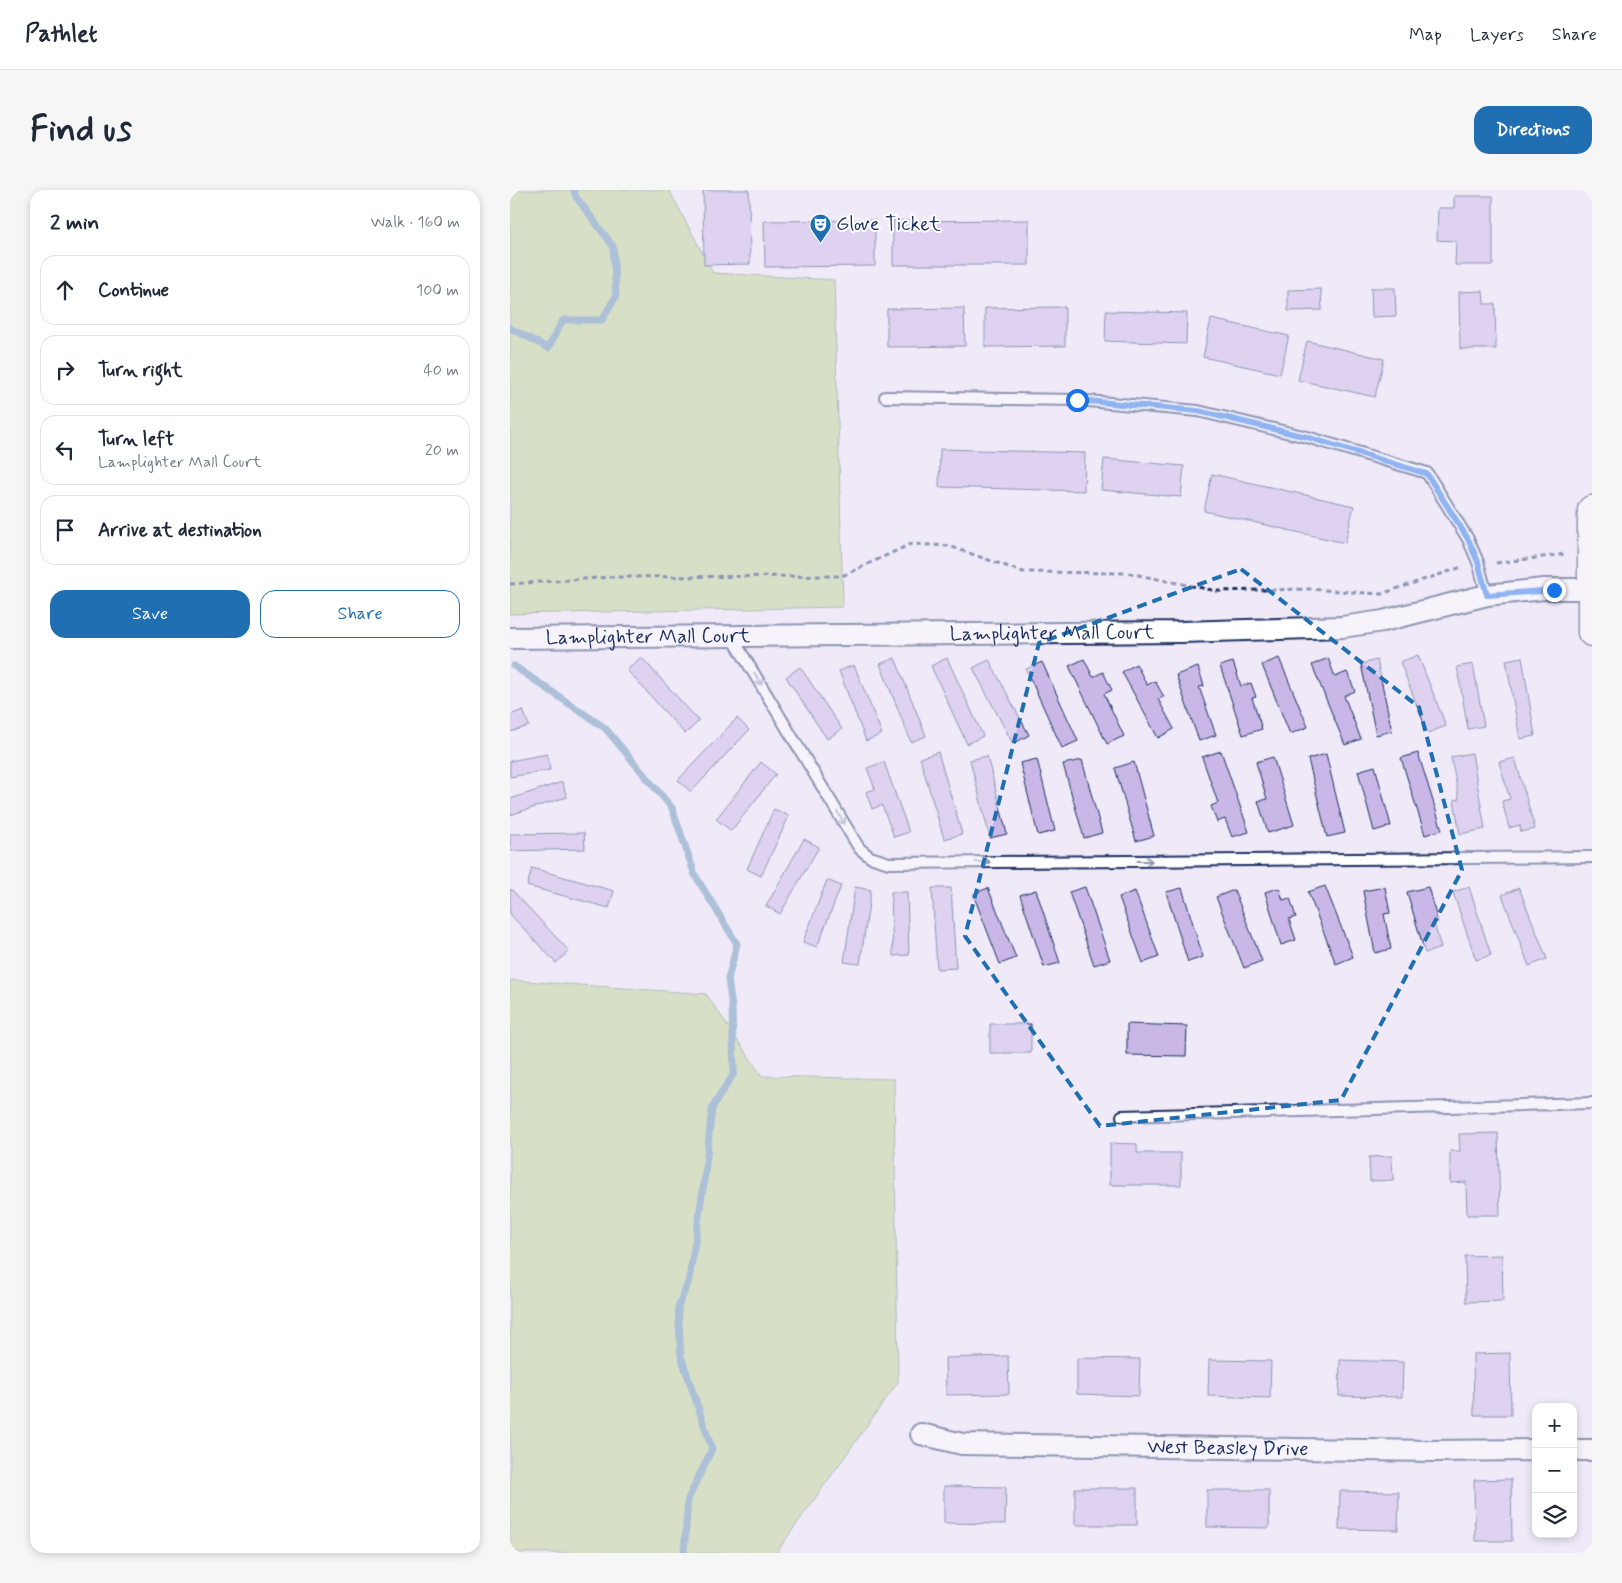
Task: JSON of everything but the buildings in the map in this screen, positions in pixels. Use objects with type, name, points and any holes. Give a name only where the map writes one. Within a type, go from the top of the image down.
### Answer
[{"type":"main road","points":[[1592,510],[1592,632]]},
{"type":"street","name":"Lamplighter Mall Court","points":[[510,638],[1182,632],[1342,626],[1383,621],[1487,595],[1544,590],[1592,589]]},
{"type":"street","name":"West Beasley Drive","points":[[921,1434],[962,1444],[1532,1450]]},
{"type":"street","points":[[1577,1450],[1592,1450]]},
{"type":"lane","points":[[885,397],[1077,400],[1198,411],[1307,437],[1427,474],[1468,539],[1478,562],[1487,595]]},
{"type":"lane","points":[[732,637],[859,848],[870,857],[889,862],[1592,857]]},
{"type":"lane","points":[[1122,1116],[1592,1103]]},
{"type":"path","points":[[510,584],[588,578],[842,576],[911,544],[949,546],[1023,572],[1128,573],[1217,591],[1309,590],[1381,594],[1464,566]]},
{"type":"path","points":[[1493,564],[1554,555]]},
{"type":"highlighted area","points":[[1241,569],[1419,707],[1462,870],[1341,1100],[1100,1126],[965,936],[1039,643]]},
{"type":"green space","points":[[510,190],[669,190],[713,273],[834,280],[843,607],[510,614]]},
{"type":"green space","points":[[510,980],[706,994],[762,1076],[894,1079],[898,1382],[776,1553],[510,1553]]},
{"type":"waterway","points":[[510,328],[548,348],[563,320],[602,320],[616,296],[613,246],[576,197],[574,190]]},
{"type":"waterway","points":[[514,666],[605,728],[672,808],[695,875],[737,944],[728,979],[732,1008],[734,1073],[712,1108],[704,1183],[689,1280],[678,1307],[681,1356],[712,1449],[688,1499],[684,1553]]},
{"type":"place","name":"Glove Ticket","points":[[820,243]]},
{"type":"route","points":[[1077,400],[1198,411],[1307,437],[1427,474],[1468,539],[1478,562],[1487,595],[1554,590]]}]
